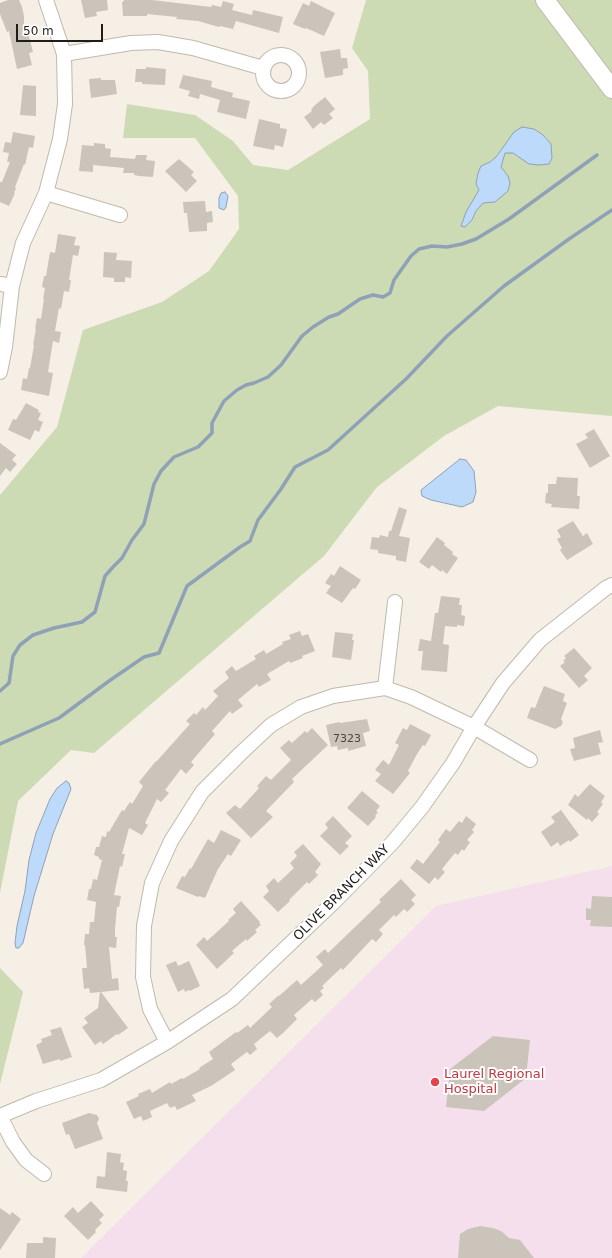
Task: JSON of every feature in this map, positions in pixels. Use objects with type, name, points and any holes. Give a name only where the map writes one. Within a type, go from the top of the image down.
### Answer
[{"type":"main road","points":[[545,0],[612,89]]},
{"type":"street","points":[[0,372],[5,347],[6,285],[46,193],[60,139],[65,104],[64,54],[46,0]]},
{"type":"street","points":[[64,54],[131,43],[158,42],[193,48],[263,68]]},
{"type":"street","points":[[46,193],[120,215]]},
{"type":"street","name":"OLIVE BRANCH WAY","points":[[0,1116],[36,1101],[100,1080],[167,1042],[232,999],[334,902],[387,848],[422,807],[453,763],[474,727],[503,683],[540,640],[612,584]]},
{"type":"street","points":[[385,688],[395,602]]},
{"type":"street","points":[[167,1042],[150,1009],[143,977],[144,926],[152,883],[171,841],[202,792],[240,753],[271,725],[301,707],[333,696],[385,688],[411,697],[474,727],[530,760]]},
{"type":"street","points":[[0,1116],[13,1142],[26,1160],[44,1174]]},
{"type":"shaded area","name":"Laurel Regional Hospital","points":[[612,866],[612,1258],[81,1258],[436,906]]},
{"type":"green space","points":[[366,0],[612,0],[612,416],[498,406],[444,436],[377,487],[324,556],[94,753],[71,750],[18,801],[0,893],[0,495],[57,427],[83,330],[162,302],[209,271],[239,229],[238,196],[195,138],[123,138],[127,104],[195,115],[233,141],[253,165],[288,170],[370,119],[368,71],[352,48]]},
{"type":"green space","points":[[0,968],[23,992],[0,1084]]},
{"type":"water","points":[[522,127],[534,129],[543,135],[551,144],[552,158],[549,164],[529,164],[513,153],[505,153],[501,167],[508,176],[510,183],[508,191],[495,202],[483,203],[476,211],[472,220],[465,227],[461,226],[466,212],[479,190],[476,184],[481,166],[490,162],[496,157],[514,132]]},
{"type":"water","points":[[225,192],[228,196],[224,210],[219,208],[219,198],[221,193]]},
{"type":"water","points":[[460,459],[466,460],[474,471],[476,492],[473,502],[462,507],[431,500],[422,496],[421,490]]},
{"type":"water","points":[[66,781],[69,783],[71,789],[53,834],[34,896],[23,943],[19,948],[16,948],[15,943],[17,926],[25,891],[29,860],[36,833],[50,799],[57,788]]},
{"type":"building","points":[[8,0],[19,0],[24,16],[24,25],[33,52],[29,53],[32,65],[17,69],[9,31],[7,32],[0,14],[0,3]]},
{"type":"building","points":[[81,0],[107,0],[108,10],[96,12],[97,16],[85,18]]},
{"type":"building","points":[[124,0],[152,0],[211,7],[212,5],[221,7],[223,1],[234,4],[232,10],[252,15],[253,10],[283,17],[279,33],[236,21],[233,29],[198,21],[176,19],[177,17],[147,14],[147,16],[123,16],[122,2]]},
{"type":"building","points":[[311,1],[335,13],[324,36],[293,24],[303,3],[309,6]]},
{"type":"building","points":[[340,49],[341,58],[347,58],[348,68],[343,69],[343,75],[325,78],[320,52]]},
{"type":"building","points":[[146,67],[166,69],[165,85],[142,84],[142,82],[135,82],[136,69],[146,69]]},
{"type":"building","points":[[183,75],[212,81],[211,87],[233,93],[232,97],[250,101],[246,119],[217,112],[220,100],[200,94],[199,99],[188,96],[190,91],[179,88]]},
{"type":"building","points":[[101,78],[101,80],[115,80],[117,94],[91,98],[89,79]]},
{"type":"building","points":[[23,85],[36,86],[36,116],[20,115]]},
{"type":"building","points":[[325,97],[335,109],[329,114],[333,118],[324,125],[321,122],[313,129],[304,117]]},
{"type":"building","points":[[259,119],[280,124],[280,128],[287,129],[283,147],[275,145],[274,150],[253,146]]},
{"type":"building","points":[[13,132],[35,136],[33,148],[29,147],[25,165],[24,164],[15,187],[15,193],[9,206],[0,202],[0,182],[2,182],[10,162],[7,162],[9,153],[3,152],[5,142],[11,143]]},
{"type":"building","points":[[94,143],[105,144],[105,148],[111,149],[110,157],[135,159],[136,155],[147,155],[146,160],[155,161],[153,177],[134,175],[134,173],[123,173],[124,168],[93,165],[93,172],[79,171],[82,145],[94,146]]},
{"type":"building","points":[[179,159],[194,172],[191,175],[197,181],[186,192],[165,171]]},
{"type":"building","points":[[205,201],[206,212],[212,211],[213,222],[207,223],[207,231],[189,232],[187,213],[184,213],[183,202]]},
{"type":"building","points":[[58,234],[76,237],[74,245],[80,246],[78,256],[73,255],[69,280],[71,280],[69,292],[64,291],[61,309],[59,308],[55,331],[61,332],[59,343],[53,341],[48,372],[53,373],[49,396],[21,390],[23,378],[27,379],[30,368],[37,318],[41,319],[45,288],[42,287],[44,276],[46,276],[50,252],[55,253]]},
{"type":"building","points":[[104,252],[117,253],[116,260],[132,261],[131,278],[125,277],[125,282],[114,282],[114,278],[103,277]]},
{"type":"building","points":[[26,403],[39,410],[38,412],[41,413],[38,420],[43,422],[39,432],[35,430],[30,440],[8,430],[13,419],[16,420]]},
{"type":"building","points":[[594,429],[610,456],[590,468],[576,444],[588,438],[585,434]]},
{"type":"building","points":[[0,443],[16,455],[12,460],[17,464],[10,472],[6,468],[0,476]]},
{"type":"building","points":[[557,477],[578,478],[577,496],[580,496],[579,509],[551,507],[552,504],[545,503],[546,493],[548,493],[548,484],[556,484]]},
{"type":"building","points":[[399,507],[407,510],[399,536],[410,538],[406,562],[396,560],[396,556],[378,553],[378,550],[370,549],[372,537],[379,538],[380,535],[388,537]]},
{"type":"building","points":[[573,521],[583,536],[587,533],[593,544],[567,560],[560,550],[562,548],[557,539],[561,537],[557,530]]},
{"type":"building","points":[[437,537],[453,552],[452,554],[458,558],[447,574],[442,570],[441,572],[432,565],[429,569],[419,562]]},
{"type":"building","points":[[340,566],[361,580],[342,603],[326,593],[331,586],[325,583],[331,574],[334,576]]},
{"type":"building","points":[[441,596],[460,598],[459,605],[462,605],[461,615],[465,616],[464,626],[445,626],[443,644],[449,645],[447,672],[421,670],[423,651],[418,651],[420,639],[431,641],[435,613],[438,613]]},
{"type":"building","points":[[300,631],[302,636],[308,634],[315,651],[290,663],[289,661],[267,674],[271,680],[259,687],[257,684],[238,700],[243,706],[232,714],[230,711],[212,731],[215,734],[191,762],[194,765],[186,774],[181,769],[165,790],[169,793],[161,802],[157,799],[145,823],[148,825],[142,835],[129,828],[122,854],[125,854],[122,867],[120,866],[114,895],[121,896],[119,907],[117,907],[115,929],[115,937],[117,937],[116,948],[109,947],[112,979],[118,978],[119,990],[101,992],[128,1028],[103,1044],[101,1041],[95,1045],[82,1027],[88,1023],[84,1018],[98,1008],[100,992],[90,993],[89,988],[84,989],[82,968],[87,968],[84,945],[85,934],[89,934],[90,922],[94,922],[96,902],[87,900],[89,889],[91,889],[93,879],[97,880],[102,860],[94,855],[96,847],[99,847],[102,836],[106,837],[107,831],[109,832],[122,810],[124,811],[130,802],[132,804],[143,786],[139,782],[190,724],[186,721],[194,713],[196,715],[203,707],[205,710],[218,696],[213,691],[229,678],[225,672],[232,666],[236,671],[256,659],[254,656],[264,650],[266,654],[283,644],[282,642],[291,639],[289,635]]},
{"type":"building","points":[[335,632],[353,634],[352,640],[354,640],[351,660],[332,657]]},
{"type":"building","points":[[574,648],[592,668],[584,676],[588,680],[579,688],[560,666],[565,662],[563,661],[566,658],[564,656]]},
{"type":"building","points":[[544,686],[565,694],[563,701],[567,703],[561,719],[563,722],[561,726],[555,729],[527,718],[531,707],[535,708]]},
{"type":"building","points":[[367,719],[370,731],[363,733],[366,746],[348,751],[348,748],[338,750],[337,746],[331,747],[326,725]]},
{"type":"building","points":[[410,724],[431,735],[425,746],[423,745],[417,754],[408,771],[410,773],[393,794],[375,781],[381,774],[375,770],[383,760],[389,765],[399,745],[395,743],[403,728],[407,730]]},
{"type":"building","points":[[312,728],[328,745],[292,779],[294,782],[266,811],[273,817],[251,838],[226,813],[235,805],[240,809],[259,788],[257,786],[266,776],[271,780],[291,760],[280,748],[289,740],[292,743],[305,731],[307,733]]},
{"type":"building","points":[[600,730],[603,742],[598,743],[601,754],[574,761],[570,749],[575,748],[573,738]]},
{"type":"building","points":[[590,784],[605,796],[601,802],[603,804],[597,812],[599,814],[592,822],[588,818],[587,820],[568,805],[575,794],[578,797]]},
{"type":"building","points":[[362,791],[380,806],[376,811],[378,812],[375,816],[376,817],[368,826],[347,808]]},
{"type":"building","points":[[561,810],[579,835],[570,842],[569,840],[560,846],[558,842],[551,847],[541,832],[555,822],[551,817]]},
{"type":"building","points":[[333,816],[352,836],[345,843],[349,846],[340,855],[320,836],[328,828],[325,824]]},
{"type":"building","points":[[466,816],[476,824],[472,830],[474,832],[467,840],[470,842],[464,851],[462,849],[458,855],[455,853],[442,869],[445,872],[438,880],[435,877],[429,884],[410,868],[417,859],[423,864],[440,842],[438,840],[446,829],[450,832],[459,821],[462,823]]},
{"type":"building","points":[[221,830],[241,840],[231,856],[228,854],[218,869],[205,898],[198,897],[176,888],[182,876],[185,877],[190,868],[191,869],[208,839],[214,843]]},
{"type":"building","points":[[303,844],[321,864],[315,872],[318,875],[309,884],[307,882],[278,912],[263,897],[269,891],[266,886],[274,878],[278,883],[294,868],[290,863],[297,856],[294,852]]},
{"type":"building","points":[[401,879],[416,895],[411,900],[415,904],[407,912],[404,909],[396,917],[394,915],[379,930],[383,934],[376,942],[372,939],[343,970],[341,968],[322,986],[324,988],[320,991],[323,995],[315,1002],[312,999],[294,1015],[297,1019],[284,1032],[277,1038],[270,1031],[254,1044],[257,1049],[250,1055],[247,1052],[231,1064],[235,1070],[211,1086],[192,1095],[196,1101],[177,1110],[175,1106],[170,1108],[167,1103],[150,1111],[152,1117],[143,1121],[141,1116],[134,1119],[126,1102],[139,1096],[138,1094],[150,1089],[152,1093],[170,1082],[171,1084],[182,1078],[183,1079],[213,1059],[209,1052],[236,1032],[237,1033],[248,1025],[250,1028],[272,1007],[269,1004],[279,995],[297,980],[301,985],[323,965],[316,957],[325,949],[328,953],[381,902],[379,900]]},
{"type":"building","points":[[592,896],[612,897],[612,927],[590,926],[591,920],[586,920],[586,908],[591,909]]},
{"type":"building","points":[[241,901],[261,925],[255,930],[257,932],[247,941],[246,939],[232,951],[234,953],[217,969],[196,945],[204,937],[207,941],[229,921],[228,920],[236,913],[233,909]]},
{"type":"building","points":[[176,961],[178,966],[189,961],[200,986],[190,991],[185,992],[184,989],[178,992],[166,965]]},
{"type":"building","points":[[61,1027],[72,1057],[43,1064],[36,1045],[42,1042],[41,1039],[52,1035],[50,1030]]},
{"type":"building","points":[[493,1036],[530,1040],[526,1078],[484,1111],[446,1107],[450,1069]]},
{"type":"building","points":[[89,1113],[97,1115],[99,1119],[97,1123],[103,1139],[75,1149],[69,1134],[66,1135],[62,1123]]},
{"type":"building","points":[[107,1152],[121,1154],[120,1162],[124,1163],[123,1170],[127,1171],[127,1192],[96,1188],[97,1176],[105,1177]]},
{"type":"building","points":[[91,1201],[104,1215],[99,1220],[102,1223],[88,1240],[64,1216],[73,1207],[78,1213]]},
{"type":"building","points":[[0,1208],[10,1215],[12,1212],[21,1219],[0,1250]]},
{"type":"building","points":[[480,1226],[493,1228],[501,1231],[509,1238],[520,1240],[534,1258],[458,1258],[460,1234],[468,1229]]},
{"type":"building","points":[[43,1237],[56,1238],[55,1258],[26,1258],[27,1243],[43,1243]]},
{"type":"waterway","points":[[0,691],[9,683],[13,656],[20,645],[33,635],[54,628],[82,622],[95,612],[105,576],[122,558],[132,540],[144,524],[154,484],[161,471],[174,457],[198,447],[212,433],[212,423],[224,401],[237,390],[246,385],[268,377],[281,365],[302,336],[313,327],[329,317],[338,314],[360,299],[373,295],[383,297],[390,293],[394,280],[411,256],[419,249],[432,246],[447,247],[476,239],[509,219],[597,155]]},
{"type":"waterway","points":[[0,744],[59,718],[144,657],[159,653],[187,586],[250,541],[258,520],[295,467],[328,450],[406,379],[447,336],[504,286],[612,210]]},
{"type":"place","name":"Laurel Regional Hospital","points":[[435,1082]]}]
